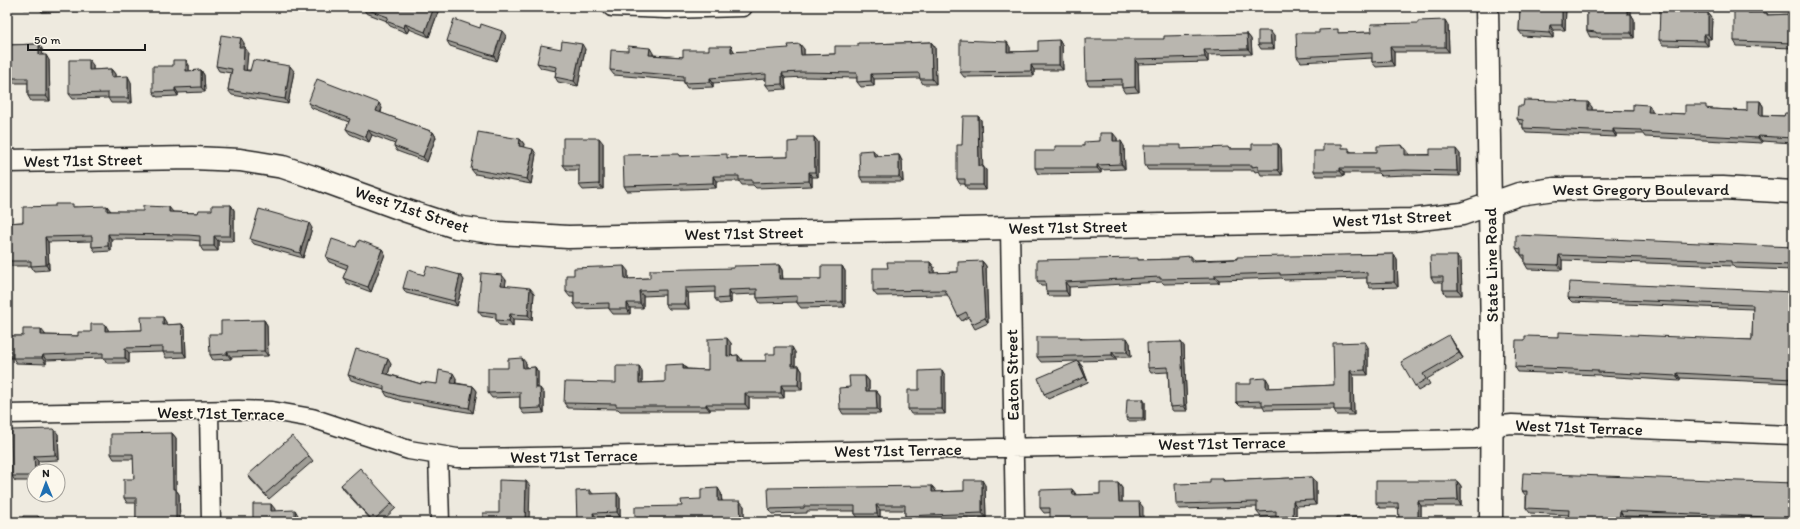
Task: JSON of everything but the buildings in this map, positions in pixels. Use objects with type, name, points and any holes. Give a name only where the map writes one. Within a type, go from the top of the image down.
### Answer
[{"type":"street","points":[[612,7],[667,9],[743,7]]},
{"type":"street","name":"State Line Road","points":[[1487,7],[1492,430],[1491,522]]},
{"type":"street","name":"West 71st Street","points":[[7,161],[193,158],[240,160],[283,167],[313,176],[404,210],[456,227],[498,234],[531,236],[568,237],[1010,229],[1412,220],[1462,214],[1490,204]]},
{"type":"street","name":"West Gregory Boulevard","points":[[1490,204],[1519,194],[1583,187],[1723,188],[1793,192]]},
{"type":"street","name":"Eaton Street","points":[[1010,229],[1015,522]]},
{"type":"street","points":[[209,411],[211,522]]},
{"type":"street","name":"West 71st Terrace","points":[[7,414],[272,411],[312,418],[409,450],[458,458],[1475,439],[1502,425],[1512,424],[1793,435]]},
{"type":"street","points":[[438,455],[440,522]]}]
